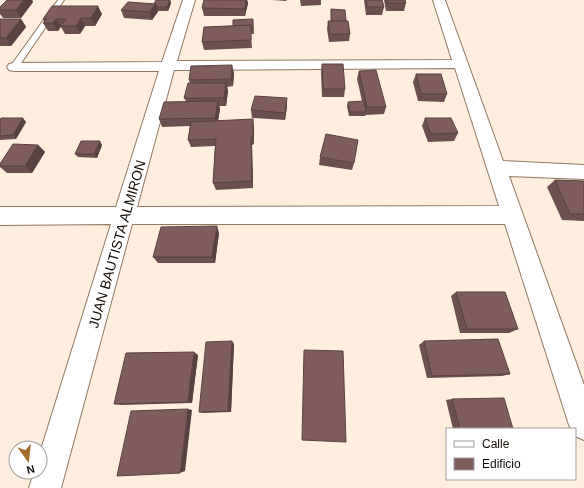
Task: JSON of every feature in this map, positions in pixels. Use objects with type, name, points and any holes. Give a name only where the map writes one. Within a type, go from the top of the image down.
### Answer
[{"type":"street","name":"JUAN BAUTISTA ALMIRON","points":[[45,488],[168,65],[189,0]]},
{"type":"street","points":[[439,0],[584,425]]},
{"type":"street","points":[[14,67],[461,64]]},
{"type":"street","points":[[496,168],[584,172]]},
{"type":"street","points":[[0,216],[512,215]]},
{"type":"lane","points":[[14,67],[61,0]]},
{"type":"building","points":[[7,0],[24,0],[16,10],[0,10],[0,7]]},
{"type":"building","points":[[156,0],[170,0],[167,7],[157,7],[156,4],[154,4]]},
{"type":"building","points":[[204,0],[246,0],[245,9],[202,8]]},
{"type":"building","points":[[366,0],[382,0],[384,7],[367,7]]},
{"type":"building","points":[[387,0],[405,0],[406,3],[387,3]]},
{"type":"building","points":[[128,2],[156,4],[149,12],[121,10]]},
{"type":"building","points":[[52,6],[98,6],[91,18],[81,18],[76,26],[60,26],[66,19],[56,19],[53,23],[43,23],[47,19],[43,19]]},
{"type":"building","points":[[331,9],[345,10],[346,21],[331,21]]},
{"type":"building","points":[[0,19],[21,19],[6,38],[0,38]]},
{"type":"building","points":[[253,19],[253,30],[251,30],[251,25],[233,26],[233,20]]},
{"type":"building","points":[[328,21],[348,21],[350,34],[330,34]]},
{"type":"building","points":[[251,25],[251,40],[202,42],[204,27]]},
{"type":"building","points":[[322,64],[343,64],[345,89],[323,89]]},
{"type":"building","points":[[232,65],[231,79],[189,80],[191,66]]},
{"type":"building","points":[[376,70],[386,107],[367,107],[359,71]]},
{"type":"building","points":[[416,74],[441,74],[447,94],[421,94]]},
{"type":"building","points":[[188,83],[226,83],[224,98],[184,98]]},
{"type":"building","points":[[255,96],[287,98],[285,113],[251,110]]},
{"type":"building","points":[[218,101],[215,118],[159,119],[164,102]]},
{"type":"building","points":[[364,101],[366,112],[350,112],[348,102]]},
{"type":"building","points":[[1,118],[23,118],[13,135],[0,136]]},
{"type":"building","points":[[425,118],[451,118],[458,133],[431,134]]},
{"type":"building","points":[[253,119],[253,137],[251,137],[252,181],[213,183],[216,139],[188,140],[191,122]]},
{"type":"building","points":[[326,134],[358,140],[354,163],[320,157]]},
{"type":"building","points":[[81,141],[100,141],[94,154],[75,154]]},
{"type":"building","points":[[13,144],[38,145],[25,166],[0,166],[0,164]]},
{"type":"building","points":[[555,180],[584,181],[584,214],[570,214]]},
{"type":"building","points":[[217,226],[212,257],[153,257],[161,227]]},
{"type":"building","points":[[456,292],[505,292],[518,329],[467,329]]},
{"type":"building","points":[[498,339],[510,374],[432,376],[424,341]]},
{"type":"building","points":[[232,341],[228,411],[199,412],[206,342]]},
{"type":"building","points":[[304,350],[343,351],[346,442],[302,440]]},
{"type":"building","points":[[194,352],[188,402],[114,404],[126,353]]},
{"type":"building","points":[[504,398],[513,428],[460,428],[452,399]]},
{"type":"building","points":[[188,409],[180,473],[117,476],[131,411]]}]
